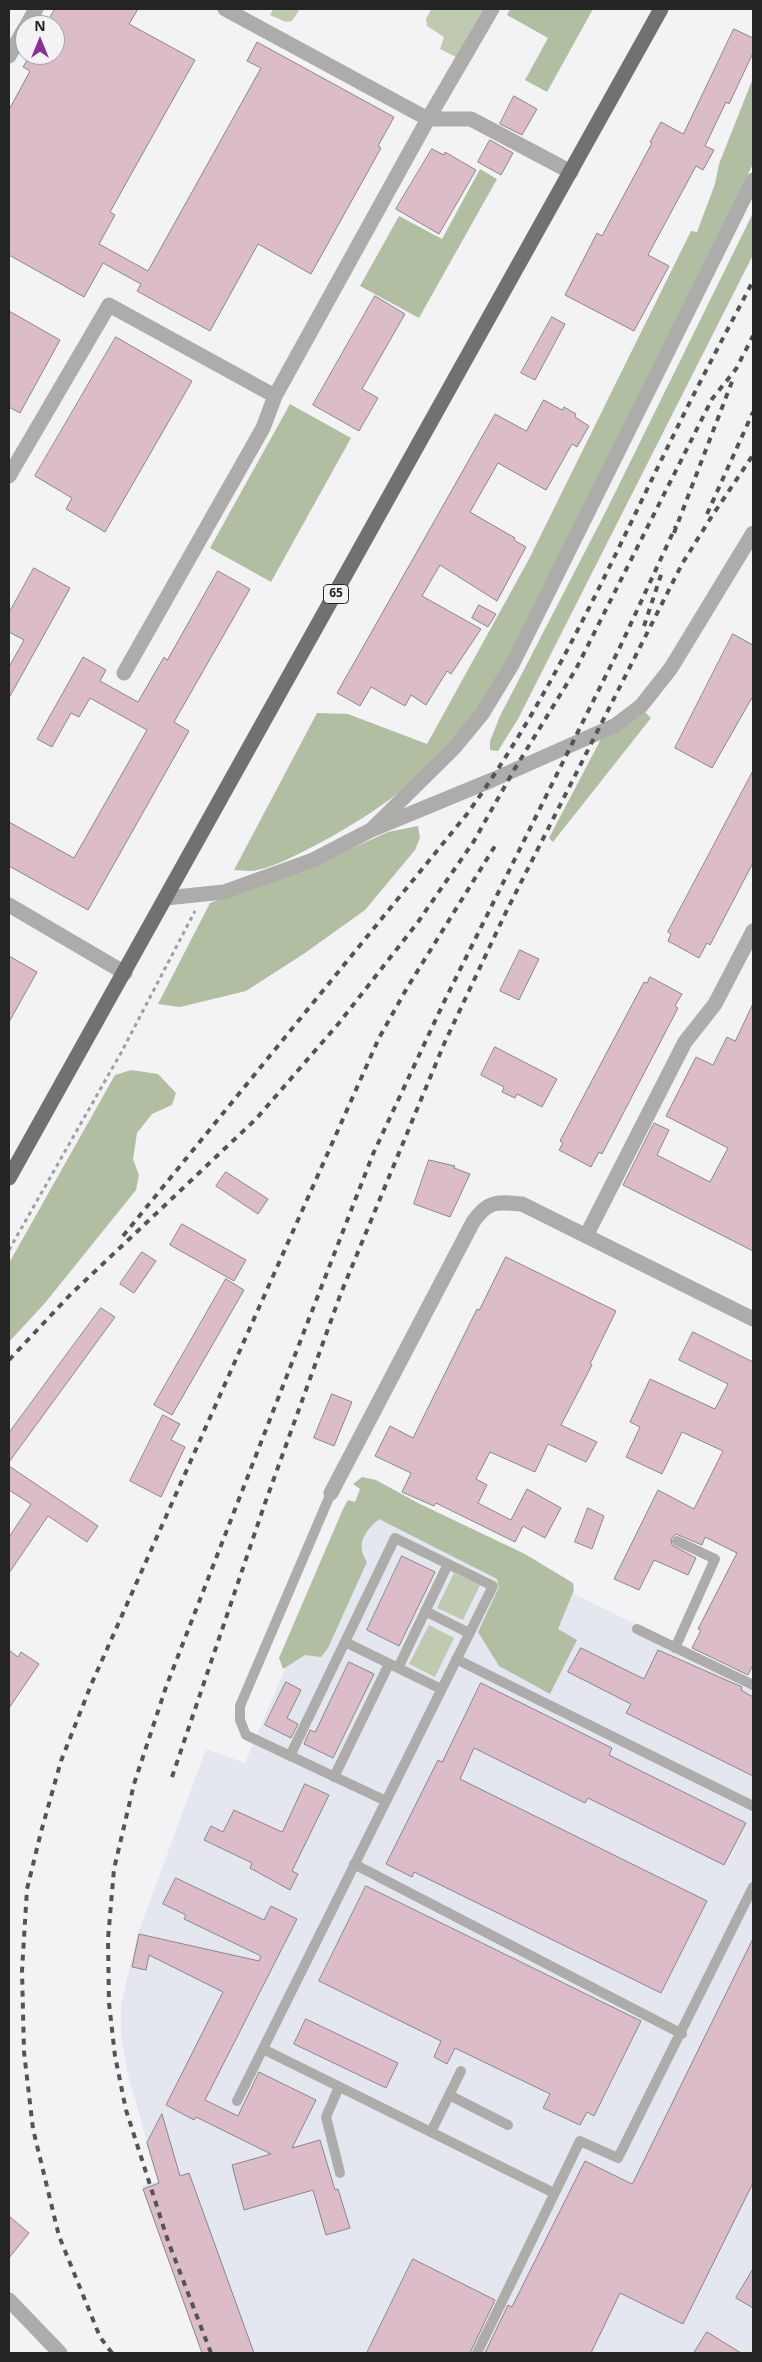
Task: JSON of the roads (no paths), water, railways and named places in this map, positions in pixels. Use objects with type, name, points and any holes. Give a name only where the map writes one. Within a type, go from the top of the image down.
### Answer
[{"type":"main road","name":"65","points":[[9,1178],[662,9]]},
{"type":"street","points":[[225,9],[428,119],[471,119],[571,172]]},
{"type":"street","points":[[124,673],[263,428],[275,396],[428,119],[492,9]]},
{"type":"street","points":[[371,830],[454,748],[497,691],[513,663],[753,180]]},
{"type":"street","points":[[9,476],[109,305],[275,396]]},
{"type":"street","points":[[166,898],[224,892],[313,860],[371,830],[492,780],[616,725],[641,706],[671,668],[753,533]]},
{"type":"street","points":[[9,905],[125,973]]},
{"type":"street","points":[[586,1236],[685,1042],[714,1004],[753,932]]},
{"type":"street","points":[[331,1493],[473,1222],[482,1210],[492,1203],[522,1204],[753,1320]]},
{"type":"street","points":[[9,2300],[60,2353]]},
{"type":"lane","points":[[331,1493],[240,1706],[240,1720],[246,1735],[386,1801]]},
{"type":"lane","points":[[237,2101],[493,1586],[396,1538],[290,1756]]},
{"type":"lane","points":[[676,1648],[715,1559],[677,1541]]},
{"type":"lane","points":[[334,1776],[425,1611],[448,1564]]},
{"type":"lane","points":[[425,1611],[469,1633]]},
{"type":"lane","points":[[637,1629],[753,1685]]},
{"type":"lane","points":[[345,1642],[441,1689]]},
{"type":"lane","points":[[456,1659],[753,1806]]},
{"type":"lane","points":[[354,1864],[682,2034]]},
{"type":"lane","points":[[477,2353],[580,2141],[618,2158],[682,2034],[753,1887]]},
{"type":"lane","points":[[263,2049],[554,2193]]},
{"type":"lane","points":[[431,2132],[460,2071]]},
{"type":"lane","points":[[339,2087],[326,2117],[340,2173]]},
{"type":"lane","points":[[449,2095],[508,2125]]},
{"type":"railway","points":[[123,1236],[467,814],[498,768],[528,721],[581,624],[687,408],[753,281]]},
{"type":"railway","points":[[9,1360],[70,1295],[256,1119],[339,1023],[418,922],[474,841],[514,770],[576,669],[712,399],[736,369],[753,336]]},
{"type":"railway","points":[[674,533],[733,379]]},
{"type":"railway","points":[[707,514],[753,412]]},
{"type":"railway","points":[[172,1777],[264,1506],[341,1293],[444,1044],[506,912],[682,564],[753,455]]},
{"type":"railway","points":[[211,2353],[168,2241],[126,2110],[115,2056],[109,2003],[108,1939],[114,1869],[134,1784],[166,1687],[373,1154],[443,1004],[621,645],[676,526]]},
{"type":"railway","points":[[644,626],[663,569]]},
{"type":"railway","points":[[112,2353],[100,2337],[59,2236],[33,2129],[24,2052],[22,1971],[27,1889],[41,1832],[61,1761],[91,1685],[379,1038],[407,988],[495,846]]}]
